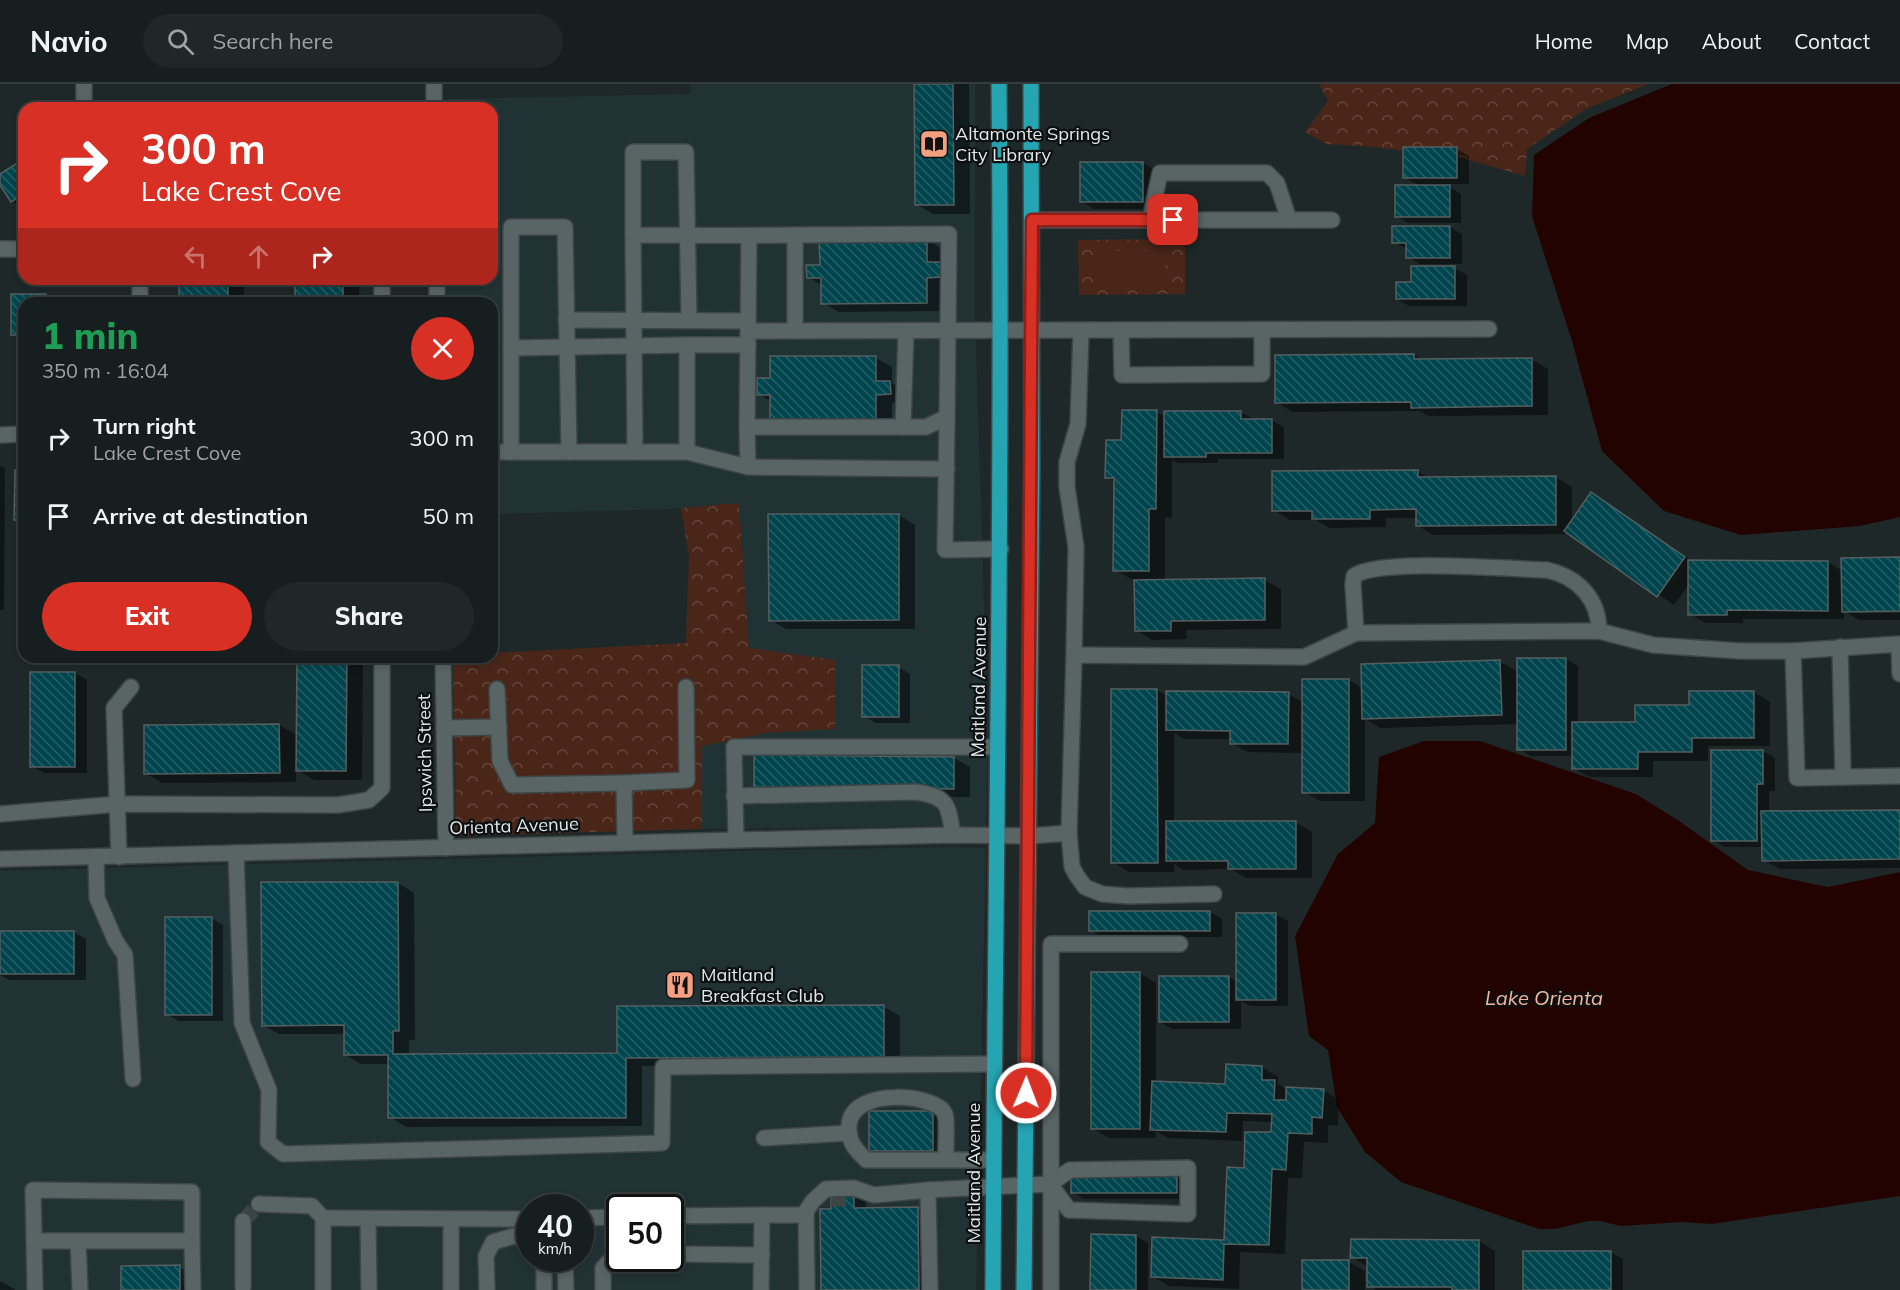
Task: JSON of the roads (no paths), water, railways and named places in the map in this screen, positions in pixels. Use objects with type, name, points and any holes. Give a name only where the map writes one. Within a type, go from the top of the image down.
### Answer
[{"type":"main road","name":"Maitland Avenue","points":[[993,1290],[996,837],[1001,549],[999,84]]},
{"type":"main road","points":[[1024,1290],[1032,330],[1031,84]]},
{"type":"street","points":[[84,84],[84,102]]},
{"type":"street","points":[[434,84],[434,102]]},
{"type":"street","points":[[635,452],[633,152],[686,152],[689,320]]},
{"type":"street","points":[[1150,220],[1160,173],[1182,171],[1267,173],[1276,183],[1289,220]]},
{"type":"street","points":[[1032,220],[1332,220]]},
{"type":"street","points":[[511,452],[511,227],[565,226],[569,452]]},
{"type":"street","points":[[633,235],[949,234],[945,550],[1001,549]]},
{"type":"street","points":[[795,235],[795,331]]},
{"type":"street","points":[[748,467],[749,236]]},
{"type":"street","points":[[0,249],[18,249]]},
{"type":"street","points":[[566,320],[689,320],[748,332]]},
{"type":"street","points":[[511,348],[687,345],[748,332],[795,331],[1489,329]]},
{"type":"street","points":[[903,427],[906,331]]},
{"type":"street","points":[[1081,331],[1078,424],[1067,462],[1067,487],[1076,547],[1069,833],[1072,867],[1085,887],[1102,894],[1128,896],[1214,894]]},
{"type":"street","points":[[1121,331],[1122,375],[1262,374],[1262,331]]},
{"type":"street","points":[[687,345],[687,452]]},
{"type":"street","points":[[747,427],[926,428],[948,417]]},
{"type":"street","points":[[0,435],[18,434]]},
{"type":"street","points":[[498,452],[687,452],[748,467],[947,469]]},
{"type":"street","points":[[1356,633],[1354,576],[1370,568],[1399,566],[1547,570],[1563,574],[1575,580],[1590,598],[1599,617],[1599,631]]},
{"type":"street","points":[[1074,655],[1304,657],[1356,633],[1599,631],[1653,645],[1719,650],[1793,651],[1899,644],[1900,674]]},
{"type":"street","points":[[1840,647],[1843,777]]},
{"type":"street","points":[[1793,651],[1797,778],[1900,776]]},
{"type":"street","points":[[0,814],[118,804],[338,805],[369,800],[382,788],[382,663]]},
{"type":"street","name":"Ipswich Street","points":[[443,663],[446,848]]},
{"type":"street","points":[[119,857],[114,708],[131,687]]},
{"type":"street","points":[[497,689],[500,761],[512,785],[687,780],[686,687]]},
{"type":"street","points":[[444,728],[499,727]]},
{"type":"street","points":[[736,840],[734,747],[997,747]]},
{"type":"street","points":[[624,783],[625,842]]},
{"type":"street","points":[[734,796],[916,792],[934,795],[943,800],[948,808],[953,836]]},
{"type":"street","name":"Orienta Avenue","points":[[0,859],[625,842],[996,837],[1069,833]]},
{"type":"street","points":[[236,853],[242,1023],[269,1090],[268,1142],[283,1154],[662,1143],[663,1068],[994,1064]]},
{"type":"street","points":[[96,857],[97,898],[115,940],[125,955],[133,1079]]},
{"type":"street","points":[[1051,1290],[1052,945],[1180,944]]},
{"type":"street","points":[[946,1160],[945,1114],[931,1102],[880,1098],[868,1101],[857,1108],[850,1117],[849,1133],[852,1147],[866,1160],[946,1160],[994,1160]]},
{"type":"street","points":[[764,1138],[849,1133]]},
{"type":"street","points":[[854,1199],[928,1190],[1050,1184],[1070,1170],[1188,1168],[1188,1214],[1069,1210],[1050,1184]]},
{"type":"street","points":[[807,1290],[809,1208],[826,1189],[854,1188],[874,1195]]},
{"type":"street","points":[[35,1290],[33,1190],[192,1192],[193,1290]]},
{"type":"street","points":[[928,1190],[930,1290]]},
{"type":"street","points":[[684,1216],[762,1215],[809,1208],[831,1199]]},
{"type":"street","points":[[259,1204],[312,1206],[323,1218],[323,1290]]},
{"type":"street","points":[[761,1290],[762,1215]]},
{"type":"street","points":[[323,1218],[516,1219]]},
{"type":"street","points":[[368,1219],[369,1290]]},
{"type":"street","points":[[451,1220],[451,1290]]},
{"type":"street","points":[[243,1221],[243,1287]]},
{"type":"street","points":[[487,1290],[486,1256],[493,1242],[516,1236]]},
{"type":"street","points":[[34,1241],[192,1241]]},
{"type":"street","points":[[78,1241],[80,1290]]},
{"type":"street","points":[[684,1254],[762,1254]]},
{"type":"street","points":[[603,1290],[603,1268],[606,1265]]},
{"type":"street","points":[[544,1272],[544,1290]]},
{"type":"street","points":[[566,1272],[566,1290]]},
{"type":"water","points":[[1672,84],[1900,84],[1900,517],[1860,526],[1741,535],[1664,511],[1602,451],[1572,341],[1532,216],[1534,155],[1589,118]]},
{"type":"water","name":"Lake Orienta","points":[[1424,741],[1480,741],[1636,794],[1679,821],[1748,870],[1828,887],[1900,872],[1900,1196],[1712,1224],[1682,1222],[1621,1226],[1588,1221],[1555,1229],[1539,1229],[1401,1182],[1365,1152],[1337,1107],[1328,1050],[1309,1036],[1295,936],[1338,854],[1375,823],[1379,757]]},
{"type":"tunnel","points":[[831,1199],[854,1199]]},
{"type":"tunnel","points":[[243,1221],[259,1204]]},
{"type":"place","name":"Altamonte Springs City Library","points":[[934,144]]},
{"type":"place","name":"Maitland Breakfast Club","points":[[680,985]]}]
